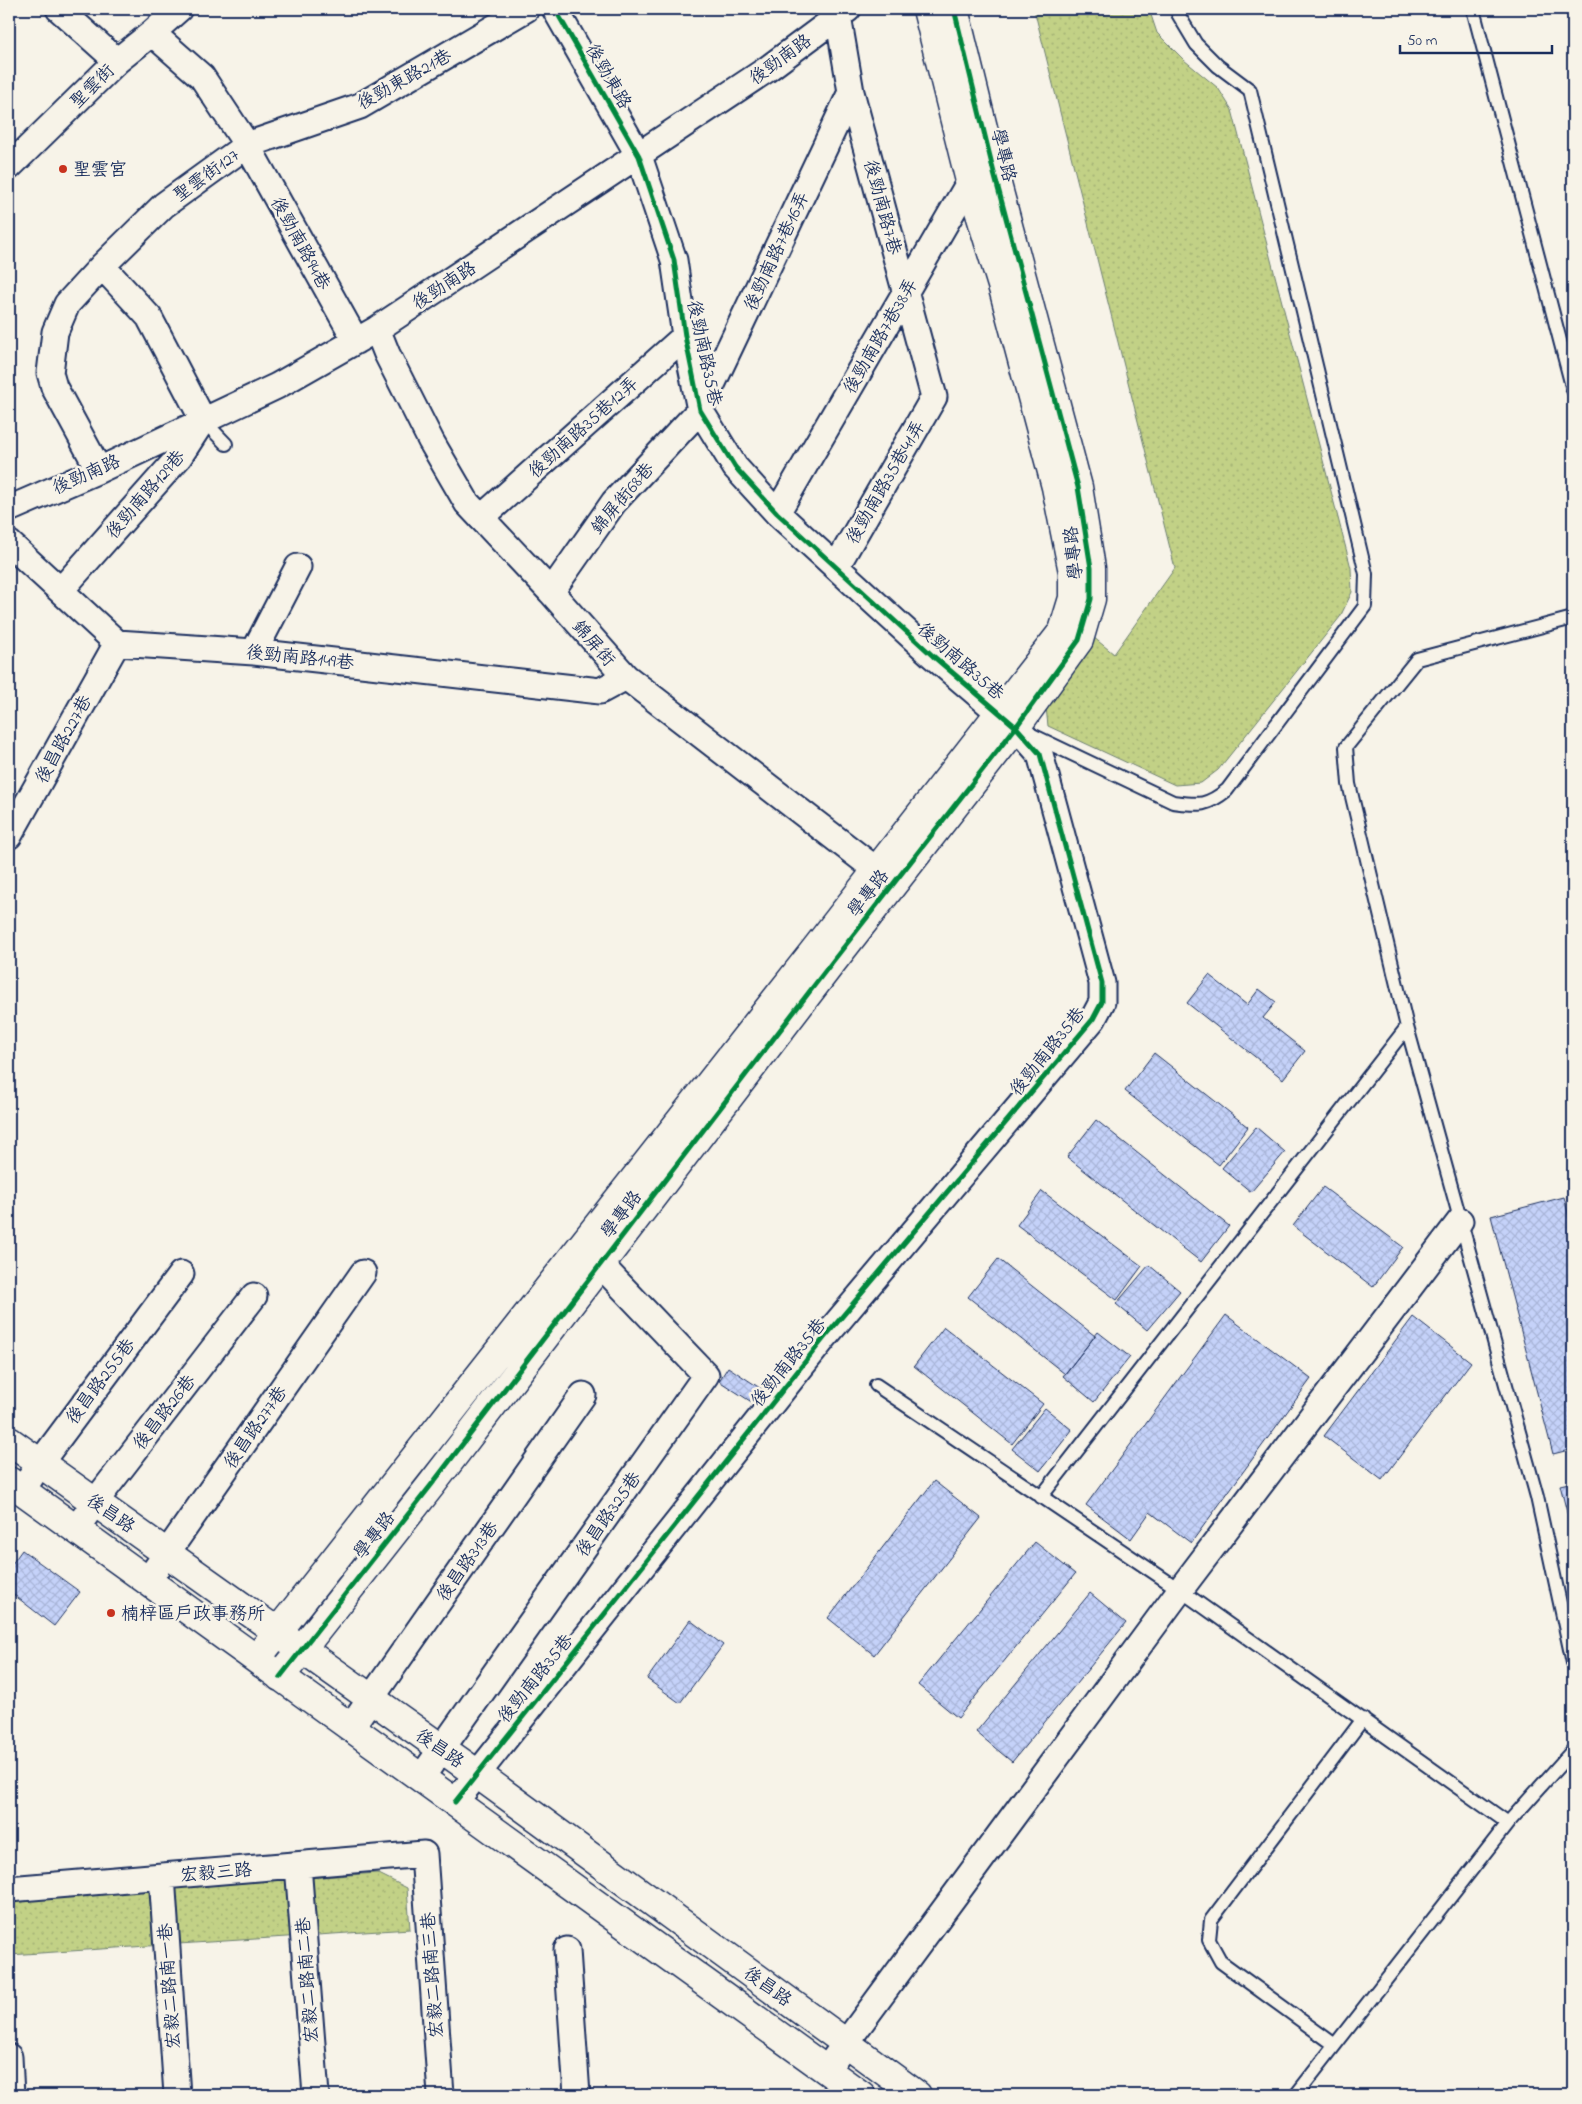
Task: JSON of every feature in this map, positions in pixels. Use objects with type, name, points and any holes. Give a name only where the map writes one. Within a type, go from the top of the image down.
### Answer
[{"type":"street","points":[[59,9],[117,61]]},
{"type":"street","name":"聖雲街","points":[[12,158],[117,61],[179,9]]},
{"type":"street","name":"後勁東路21巷","points":[[247,146],[360,106],[526,9]]},
{"type":"street","name":"後勁東路","points":[[555,9],[639,156]]},
{"type":"street","name":"學專路","points":[[927,9],[982,177]]},
{"type":"street","name":"學專路","points":[[257,1658],[885,877],[1008,720],[1063,631],[1073,598],[1073,572],[1048,459],[1004,292],[982,177],[954,9]]},
{"type":"street","name":"後勁南路","points":[[9,509],[99,470],[277,386],[377,329],[766,70],[843,12]]},
{"type":"street","name":"後勁南路7巷","points":[[843,12],[851,92],[934,397]]},
{"type":"street","name":"聖雲街127","points":[[99,470],[54,388],[50,373],[56,332],[67,304],[102,266],[164,206],[247,146],[202,77],[152,33]]},
{"type":"street","name":"後勁南路7巷16弄","points":[[700,410],[851,92]]},
{"type":"street","name":"後勁南路94巷","points":[[247,146],[356,341]]},
{"type":"street","name":"後勁南路35巷","points":[[455,1802],[476,1773],[824,1338],[1093,1019],[1102,1002],[1102,984],[1040,754],[1008,720],[934,656],[777,513],[735,467],[700,410],[685,336],[674,260],[639,156]]},
{"type":"street","name":"後勁南路7巷38弄","points":[[777,513],[906,292],[982,177]]},
{"type":"street","points":[[102,266],[149,317],[203,420]]},
{"type":"street","name":"錦屏街","points":[[377,329],[387,354],[431,441],[467,503],[551,592],[626,677],[885,877]]},
{"type":"street","name":"後勁南路35巷12弄","points":[[481,518],[685,336]]},
{"type":"street","name":"後勁南路35巷41弄","points":[[836,567],[934,397]]},
{"type":"street","name":"錦屏街68巷","points":[[551,592],[614,502],[700,410]]},
{"type":"street","name":"後勁南路129巷","points":[[60,590],[178,457],[203,420]]},
{"type":"street","points":[[9,543],[117,642]]},
{"type":"street","points":[[254,652],[298,567]]},
{"type":"street","name":"後勁南路149巷","points":[[117,642],[254,652],[600,691],[626,677]]},
{"type":"street","name":"後昌路227巷","points":[[9,836],[117,642]]},
{"type":"street","name":"學專路","points":[[280,1676],[600,1264],[885,877]]},
{"type":"street","points":[[826,2070],[1180,1590],[1460,1221]]},
{"type":"street","name":"後昌路325巷","points":[[422,1778],[441,1748],[706,1375],[600,1264]]},
{"type":"street","name":"後昌路277巷","points":[[148,1580],[363,1273]]},
{"type":"street","name":"後昌路255巷","points":[[16,1486],[40,1463],[181,1274]]},
{"type":"street","name":"後昌路26巷","points":[[76,1529],[254,1296]]},
{"type":"street","name":"後昌路313巷","points":[[351,1727],[583,1396]]},
{"type":"street","name":"後昌路","points":[[9,1440],[476,1773],[917,2095]]},
{"type":"street","name":"後昌路","points":[[16,1486],[861,2095]]},
{"type":"street","name":"宏毅三路","points":[[9,1889],[424,1854]]},
{"type":"street","name":"宏毅二路南三巷","points":[[424,1854],[441,2095]]},
{"type":"street","name":"宏毅二路南二巷","points":[[298,1865],[316,2095]]},
{"type":"street","name":"宏毅二路南一巷","points":[[162,1876],[177,2095]]},
{"type":"street","points":[[567,1950],[577,2095]]},
{"type":"street","points":[[9,2057],[11,2095]]},
{"type":"lane","points":[[1008,720],[1173,802],[1191,804],[1211,802],[1227,790],[1365,606],[1366,574],[1250,90],[1218,66],[1196,44],[1178,14],[1178,9]]},
{"type":"lane","points":[[1473,9],[1573,390]]},
{"type":"lane","points":[[203,420],[226,444]]},
{"type":"lane","points":[[1573,618],[1417,659],[1346,747],[1349,784],[1406,1027],[1537,1497],[1573,1663]]},
{"type":"lane","points":[[1041,1497],[1406,1027]]},
{"type":"lane","points":[[876,1385],[1180,1590],[1508,1823]]},
{"type":"lane","points":[[1335,2045],[1222,1962],[1209,1940],[1211,1920],[1363,1719]]},
{"type":"lane","points":[[1296,2095],[1508,1823],[1573,1750]]},
{"type":"green space","points":[[1034,9],[1149,9],[1157,33],[1184,60],[1218,88],[1232,110],[1351,568],[1352,592],[1340,617],[1218,770],[1201,783],[1175,785],[1048,726],[1046,707],[1093,637],[1114,654],[1175,568]]},
{"type":"green space","points":[[377,1873],[407,1888],[410,1929],[9,1955],[9,1900]]},
{"type":"building","points":[[1209,975],[1247,1005],[1259,989],[1276,1002],[1263,1018],[1305,1051],[1283,1079],[1187,1003]]},
{"type":"building","points":[[1154,1053],[1248,1127],[1219,1165],[1125,1091]]},
{"type":"building","points":[[1096,1120],[1229,1226],[1201,1262],[1067,1157]]},
{"type":"building","points":[[1256,1127],[1285,1152],[1251,1192],[1222,1168]]},
{"type":"building","points":[[1323,1187],[1403,1247],[1373,1287],[1293,1226]]},
{"type":"building","points":[[1042,1191],[1142,1266],[1117,1300],[1017,1225]]},
{"type":"building","points":[[1564,1197],[1573,1233],[1573,1449],[1553,1454],[1491,1216]]},
{"type":"building","points":[[998,1259],[1095,1336],[1065,1374],[968,1297]]},
{"type":"building","points":[[1149,1265],[1180,1291],[1147,1330],[1116,1304]]},
{"type":"building","points":[[1226,1315],[1311,1379],[1191,1543],[1150,1512],[1131,1539],[1086,1505]]},
{"type":"building","points":[[1413,1317],[1471,1362],[1382,1480],[1324,1436]]},
{"type":"building","points":[[944,1327],[1043,1404],[1012,1444],[914,1366]]},
{"type":"building","points":[[1098,1332],[1130,1357],[1094,1402],[1063,1376]]},
{"type":"building","points":[[728,1367],[772,1396],[764,1410],[719,1381]]},
{"type":"building","points":[[1045,1408],[1072,1430],[1040,1471],[1012,1449]]},
{"type":"building","points":[[934,1481],[981,1518],[874,1655],[828,1618]]},
{"type":"building","points":[[1573,1482],[1573,1536],[1560,1485]]},
{"type":"building","points":[[1035,1542],[1075,1574],[958,1718],[918,1685]]},
{"type":"building","points":[[22,1550],[80,1592],[54,1626],[9,1591],[9,1568]]},
{"type":"building","points":[[1090,1593],[1126,1623],[1012,1762],[976,1732]]},
{"type":"building","points":[[690,1620],[723,1645],[680,1703],[647,1679]]},
{"type":"cycle path","points":[[455,1802],[824,1338],[1093,1019],[1102,1002],[1102,983],[1040,754],[1016,727],[933,656],[777,513],[735,467],[700,410],[685,336],[674,260],[639,156],[555,9]]},
{"type":"cycle path","points":[[280,1677],[432,1484],[833,961],[1016,727],[1079,640],[1091,599],[1091,568],[1078,487],[994,173],[954,9]]},
{"type":"place","name":"聖雲宮","points":[[63,169]]},
{"type":"place","name":"楠梓區戶政事務所","points":[[111,1613]]}]
